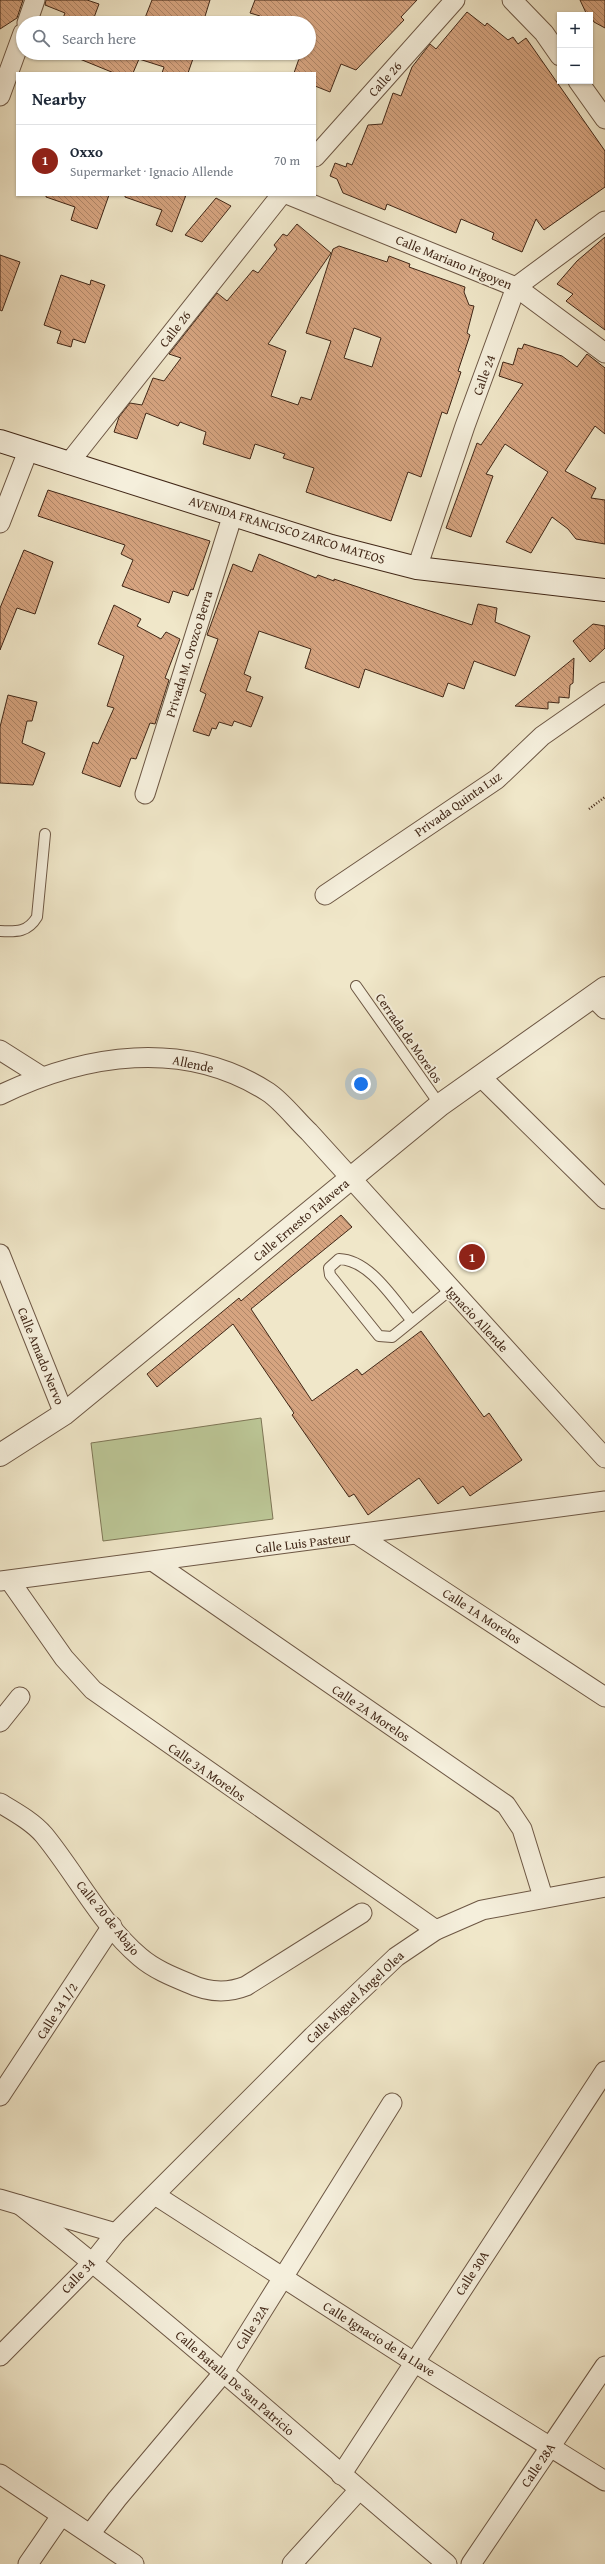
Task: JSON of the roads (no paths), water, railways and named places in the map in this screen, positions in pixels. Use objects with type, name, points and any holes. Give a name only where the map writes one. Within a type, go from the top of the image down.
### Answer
[{"type":"street","points":[[29,16],[35,0]]},
{"type":"street","name":"Calle 26","points":[[316,156],[456,0]]},
{"type":"street","points":[[512,0],[544,33],[557,52]]},
{"type":"street","points":[[5,92],[16,56]]},
{"type":"street","points":[[580,84],[605,119]]},
{"type":"street","name":"Calle 26","points":[[68,464],[280,196]]},
{"type":"street","name":"Calle Mariano Irigoyen","points":[[291,196],[516,286],[605,353]]},
{"type":"street","points":[[516,286],[605,222]]},
{"type":"street","name":"Calle 24","points":[[417,568],[465,426],[516,286]]},
{"type":"street","name":"AVENIDA FRANCISCO ZARCO MATEOS","points":[[0,441],[68,464],[331,546],[417,568],[605,590]]},
{"type":"street","points":[[0,522],[28,451]]},
{"type":"street","name":"Privada M. Orozco Berra","points":[[145,794],[232,514]]},
{"type":"street","name":"Privada Quinta Luz","points":[[325,895],[497,779],[542,736],[605,692]]},
{"type":"street","name":"Calle Ernesto Talavera","points":[[0,1455],[64,1414],[440,1105],[480,1076],[601,998]]},
{"type":"street","points":[[0,1050],[40,1076]]},
{"type":"street","name":"Allende","points":[[0,1095],[40,1076],[107,1059],[148,1057],[178,1058],[231,1073],[269,1093],[351,1178]]},
{"type":"street","points":[[480,1076],[605,1199]]},
{"type":"street","name":"Ignacio Allende","points":[[351,1178],[450,1290],[605,1458]]},
{"type":"street","name":"Calle Amado Nervo","points":[[0,1254],[64,1414]]},
{"type":"street","name":"Calle Luis Pasteur","points":[[5,1581],[605,1501]]},
{"type":"street","name":"Calle 1A Morelos","points":[[358,1535],[605,1697]]},
{"type":"street","name":"Calle 2A Morelos","points":[[154,1562],[506,1805],[522,1829],[543,1897]]},
{"type":"street","name":"Calle 3A Morelos","points":[[5,1581],[64,1658],[93,1690],[436,1930]]},
{"type":"street","points":[[0,1722],[20,1697]]},
{"type":"street","name":"Calle 20 de Abajo","points":[[0,1803],[44,1835],[112,1926],[140,1957],[160,1971],[200,1988],[223,1992],[234,1991],[246,1986],[362,1913]]},
{"type":"street","name":"Calle Miguel Ángel Olea","points":[[155,2195],[361,1988],[396,1957],[436,1930],[482,1910],[543,1897],[605,1887]]},
{"type":"street","name":"Calle 34 1/2","points":[[0,2096],[112,1926]]},
{"type":"street","name":"Calle 30A","points":[[341,2475],[605,2071]]},
{"type":"street","points":[[584,2104],[605,2096]]},
{"type":"street","name":"Calle 32A","points":[[90,2534],[117,2499],[224,2372],[392,2103]]},
{"type":"street","name":"Calle 34","points":[[0,2356],[93,2262],[116,2233],[155,2195]]},
{"type":"street","name":"Calle Ignacio de la Llave","points":[[155,2195],[414,2362],[552,2446],[605,2481]]},
{"type":"street","name":"Calle Batalla De San Patricio","points":[[0,2199],[116,2233]]},
{"type":"street","name":"Calle Batalla De San Patricio","points":[[20,2205],[93,2262],[224,2372],[341,2475],[447,2564]]},
{"type":"street","name":"Calle 28A","points":[[471,2564],[605,2366]]},
{"type":"street","points":[[0,2474],[134,2564]]},
{"type":"street","points":[[292,2564],[359,2490]]},
{"type":"street","points":[[28,2564],[61,2516]]},
{"type":"lane","points":[[0,931],[24,931],[33,924],[37,917],[45,834]]},
{"type":"lane","name":"Cerrada de Morelos","points":[[356,986],[440,1105]]},
{"type":"lane","points":[[412,1321],[371,1274],[356,1262],[339,1259],[329,1268],[330,1275],[380,1336],[392,1337],[412,1321],[450,1290]]},
{"type":"place","name":"Oxxo","points":[[472,1257]]}]
